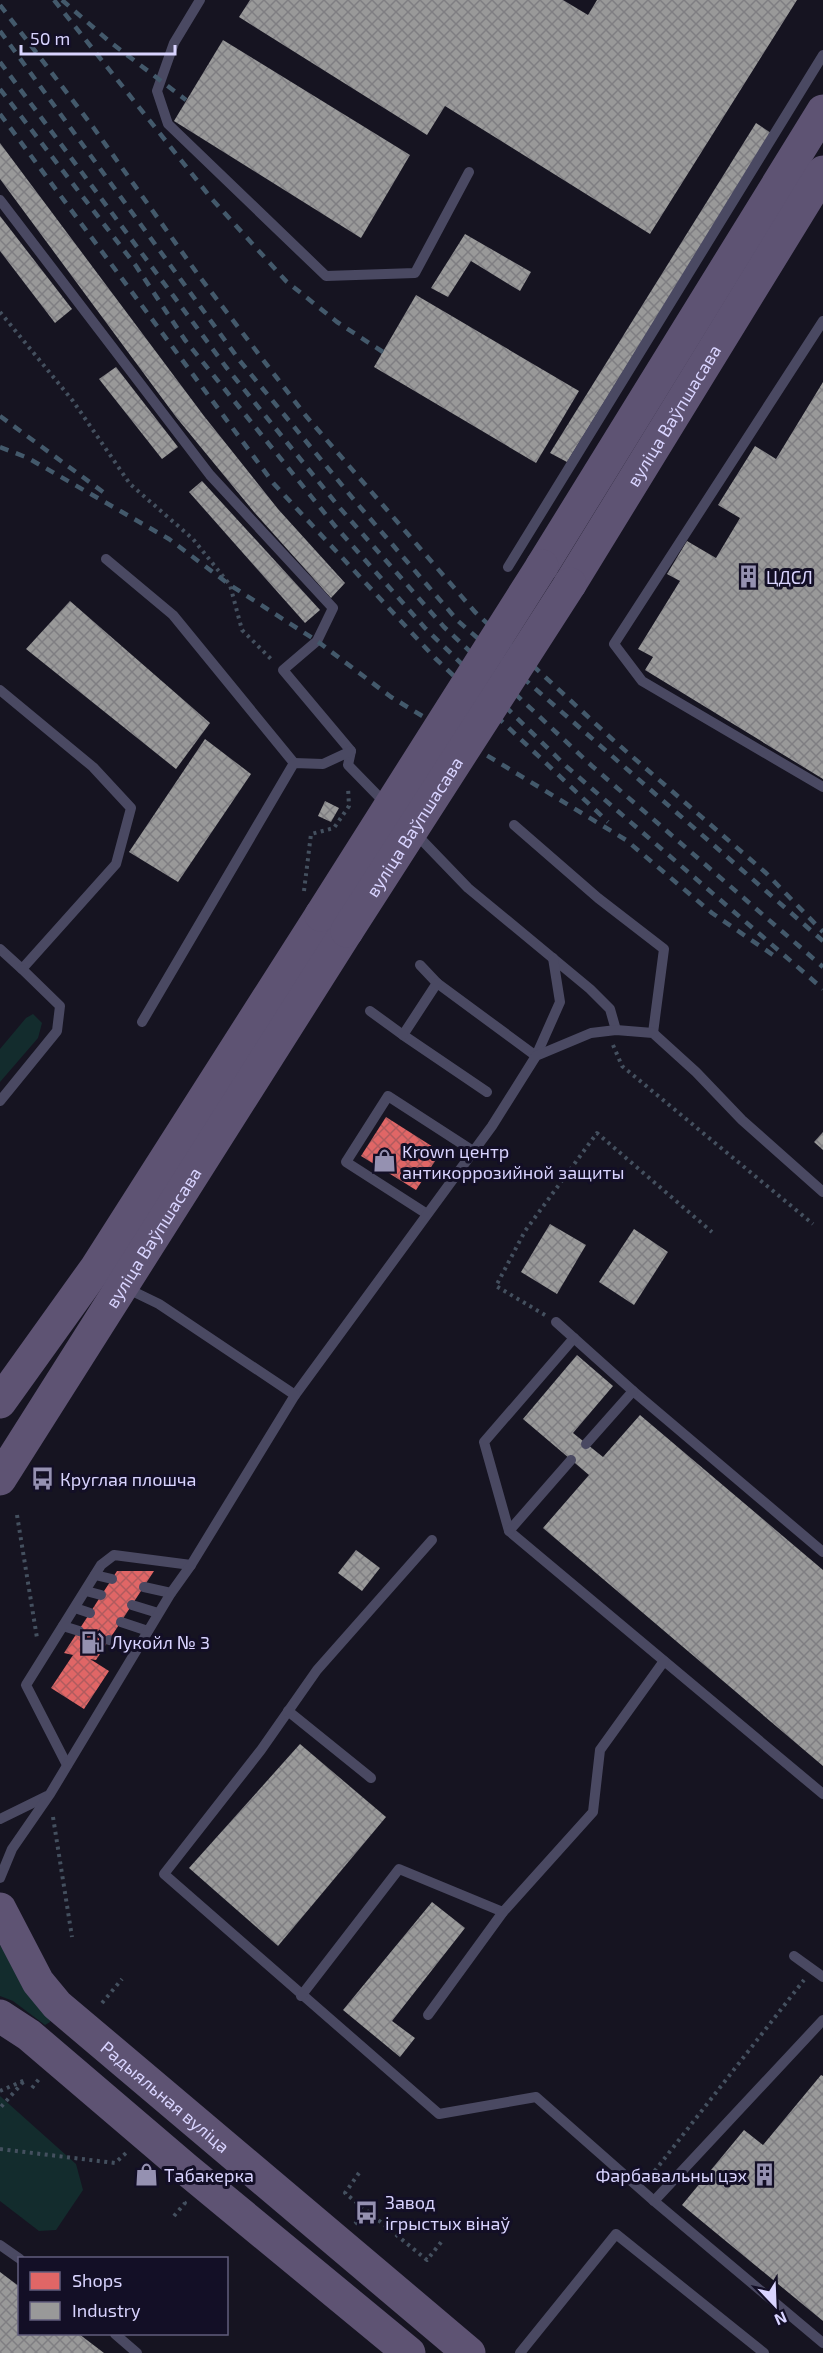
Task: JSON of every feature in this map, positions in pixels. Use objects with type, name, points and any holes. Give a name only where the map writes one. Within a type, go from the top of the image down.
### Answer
[{"type":"main road","name":"вуліца Ваўпшасава","points":[[0,1402],[96,1268],[324,913],[823,111]]},
{"type":"main road","name":"вуліца Ваўпшасава","points":[[0,1479],[123,1286],[324,913],[570,584],[823,172]]},
{"type":"main road","name":"Радыяльная вуліца","points":[[0,1909],[38,1982],[57,2005],[469,2353]]},
{"type":"main road","points":[[0,2016],[30,2035],[186,2169],[409,2353]]},
{"type":"lane","points":[[200,0],[174,43],[157,91],[168,123],[326,276],[416,273],[469,172]]},
{"type":"lane","points":[[508,567],[823,55]]},
{"type":"lane","points":[[0,200],[210,474],[333,608],[317,641],[283,670],[351,751]]},
{"type":"lane","points":[[823,321],[614,644],[642,681],[823,787]]},
{"type":"lane","points":[[106,559],[173,615],[294,763],[323,764],[351,751]]},
{"type":"lane","points":[[0,690],[93,767],[131,808],[116,864],[22,969]]},
{"type":"lane","points":[[351,751],[348,765],[468,888],[590,989],[610,1009],[611,1031]]},
{"type":"lane","points":[[142,1022],[294,763]]},
{"type":"lane","points":[[514,825],[598,898],[664,949],[654,1033]]},
{"type":"lane","points":[[0,949],[60,1006],[57,1031],[0,1101]]},
{"type":"lane","points":[[0,1878],[12,1849],[50,1794],[158,1613],[295,1395],[492,1126],[536,1056],[560,1002],[553,958]]},
{"type":"lane","points":[[420,965],[437,983],[536,1056]]},
{"type":"lane","points":[[403,1035],[437,983]]},
{"type":"lane","points":[[370,1011],[487,1092]]},
{"type":"lane","points":[[536,1056],[591,1032],[654,1033],[742,1120],[823,1192]]},
{"type":"lane","points":[[427,1214],[346,1162],[388,1096],[473,1151]]},
{"type":"lane","points":[[123,1286],[159,1304],[295,1395]]},
{"type":"lane","points":[[556,1322],[633,1391],[823,1552]]},
{"type":"lane","points":[[574,1338],[483,1442],[509,1531],[823,1794]]},
{"type":"lane","points":[[586,1443],[633,1391]]},
{"type":"lane","points":[[509,1531],[572,1460]]},
{"type":"lane","points":[[432,1540],[317,1670],[261,1750],[164,1874],[301,1996],[439,2114],[536,2097],[654,2201],[823,2343]]},
{"type":"lane","points":[[67,1765],[26,1685],[101,1565],[114,1555],[190,1565]]},
{"type":"lane","points":[[95,1575],[112,1579]]},
{"type":"lane","points":[[144,1587],[171,1593]]},
{"type":"lane","points":[[86,1591],[101,1595]]},
{"type":"lane","points":[[132,1605],[158,1613]]},
{"type":"lane","points":[[75,1608],[90,1613]]},
{"type":"lane","points":[[121,1622],[148,1631]]},
{"type":"lane","points":[[63,1626],[79,1631]]},
{"type":"lane","points":[[109,1640],[138,1647]]},
{"type":"lane","points":[[428,2015],[502,1912],[593,1812],[600,1750],[664,1661]]},
{"type":"lane","points":[[288,1711],[370,1778]]},
{"type":"lane","points":[[0,1819],[50,1794]]},
{"type":"lane","points":[[301,1996],[399,1869],[502,1912]]},
{"type":"lane","points":[[794,1956],[823,1977]]},
{"type":"lane","points":[[654,2201],[823,2020]]},
{"type":"lane","points":[[520,2353],[616,2234],[764,2353]]},
{"type":"lane","points":[[0,2245],[18,2258]]},
{"type":"lane","points":[[116,2335],[137,2353]]},
{"type":"path","points":[[0,312],[73,401],[130,484],[193,539],[231,585],[242,630],[283,670]]},
{"type":"path","points":[[324,913],[311,834],[334,828],[349,806],[348,765]]},
{"type":"path","points":[[611,1031],[622,1066],[813,1224]]},
{"type":"path","points":[[556,1322],[496,1286],[525,1231],[597,1133],[712,1232]]},
{"type":"path","points":[[17,1515],[41,1661]]},
{"type":"path","points":[[50,1794],[72,1937]]},
{"type":"path","points":[[640,2188],[812,1969]]},
{"type":"path","points":[[102,2002],[122,1979]]},
{"type":"path","points":[[0,2091],[25,2080],[0,2108]]},
{"type":"path","points":[[0,2149],[115,2163],[126,2153],[135,2160]]},
{"type":"path","points":[[359,2173],[345,2193],[367,2212],[427,2260],[442,2241]]},
{"type":"path","points":[[174,2216],[185,2203],[177,2197]]},
{"type":"green space","points":[[33,1014],[42,1023],[38,1038],[0,1082],[0,1049],[26,1018]]},
{"type":"green space","points":[[0,1945],[51,2016],[50,2022],[45,2025],[13,2001],[0,1996]]},
{"type":"green space","points":[[0,2096],[76,2164],[83,2190],[56,2230],[39,2231],[0,2201]]},
{"type":"building: Shops","points":[[386,1117],[441,1152],[416,1190],[361,1156]]},
{"type":"building: Shops","points":[[117,1571],[154,1571],[96,1660],[90,1659],[109,1671],[84,1709],[51,1688],[73,1655],[64,1653]]},
{"type":"building: Industry","points":[[250,0],[563,0],[588,15],[597,0],[797,0],[650,234],[445,106],[427,135],[239,17]]},
{"type":"building: Industry","points":[[223,40],[410,155],[361,238],[174,121]]},
{"type":"building: Industry","points":[[756,123],[771,133],[567,462],[550,453]]},
{"type":"building: Industry","points":[[0,143],[204,416],[278,509],[345,583],[331,598],[254,512],[176,417],[0,179]]},
{"type":"building: Industry","points":[[0,216],[72,309],[55,323],[0,251]]},
{"type":"building: Industry","points":[[465,234],[531,272],[520,291],[471,261],[448,297],[431,288]]},
{"type":"building: Industry","points":[[416,295],[579,391],[536,463],[374,367]]},
{"type":"building: Industry","points":[[116,367],[178,447],[162,459],[99,379]]},
{"type":"building: Industry","name":"ЦДСЛ","points":[[823,382],[823,779],[645,670],[653,657],[638,649],[680,581],[667,574],[687,541],[716,558],[740,518],[718,505],[755,446],[776,459]]},
{"type":"building: Industry","points":[[202,481],[320,610],[305,623],[189,492]]},
{"type":"building: Industry","points":[[70,601],[210,723],[176,769],[26,649]]},
{"type":"building: Industry","points":[[205,739],[251,774],[178,882],[129,852]]},
{"type":"building: Industry","points":[[325,801],[339,808],[331,822],[318,816]]},
{"type":"building: Industry","points":[[823,1132],[823,1150],[814,1142]]},
{"type":"building: Industry","points":[[550,1224],[586,1245],[557,1294],[521,1272]]},
{"type":"building: Industry","points":[[634,1229],[668,1252],[634,1305],[599,1282]]},
{"type":"building: Industry","points":[[577,1355],[613,1386],[573,1433],[603,1457],[640,1415],[823,1570],[823,1766],[543,1528],[589,1475],[523,1419]]},
{"type":"building: Industry","points":[[356,1550],[380,1568],[362,1591],[338,1573]]},
{"type":"building: Industry","points":[[300,1744],[386,1817],[278,1946],[189,1868]]},
{"type":"building: Industry","points":[[432,1902],[465,1928],[392,2021],[415,2038],[400,2057],[343,2010]]},
{"type":"building: Industry","name":"Фарбавальны цэх","points":[[821,2075],[823,2076],[823,2321],[682,2205],[744,2130],[763,2145]]},
{"type":"building: Industry","points":[[0,2272],[18,2286],[18,2335],[80,2335],[104,2353],[0,2353]]},
{"type":"railway","points":[[54,0],[211,198],[286,281],[337,322],[383,352]]},
{"type":"railway","points":[[62,0],[110,42],[186,100]]},
{"type":"railway","points":[[0,5],[93,127],[199,276],[306,416],[475,612],[612,739],[766,873],[823,932]]},
{"type":"railway","points":[[0,31],[240,361],[355,501],[458,621],[823,941]]},
{"type":"railway","points":[[0,62],[226,367],[339,507],[444,627],[592,766],[823,967]]},
{"type":"railway","points":[[0,89],[136,266],[185,340],[335,526],[425,628],[567,767],[823,989]]},
{"type":"railway","points":[[0,114],[274,484],[435,658],[608,822]]},
{"type":"railway","points":[[0,416],[103,492]]},
{"type":"railway","points":[[0,447],[28,458],[169,539],[230,585],[317,641],[391,697],[626,840],[712,913],[773,955]]},
{"type":"place","name":"ЦДСЛ","points":[[748,577]]},
{"type":"place","name":"Krown центр антикоррозийной защиты","points":[[384,1161]]},
{"type":"place","name":"Круглая плошча","points":[[42,1479]]},
{"type":"place","name":"Лукойл № 3","points":[[93,1642]]},
{"type":"place","name":"Табакерка","points":[[146,2175]]},
{"type":"place","name":"Фарбавальны цэх","points":[[765,2175]]},
{"type":"place","name":"Завод ігрыстых вінаў","points":[[367,2212]]}]
